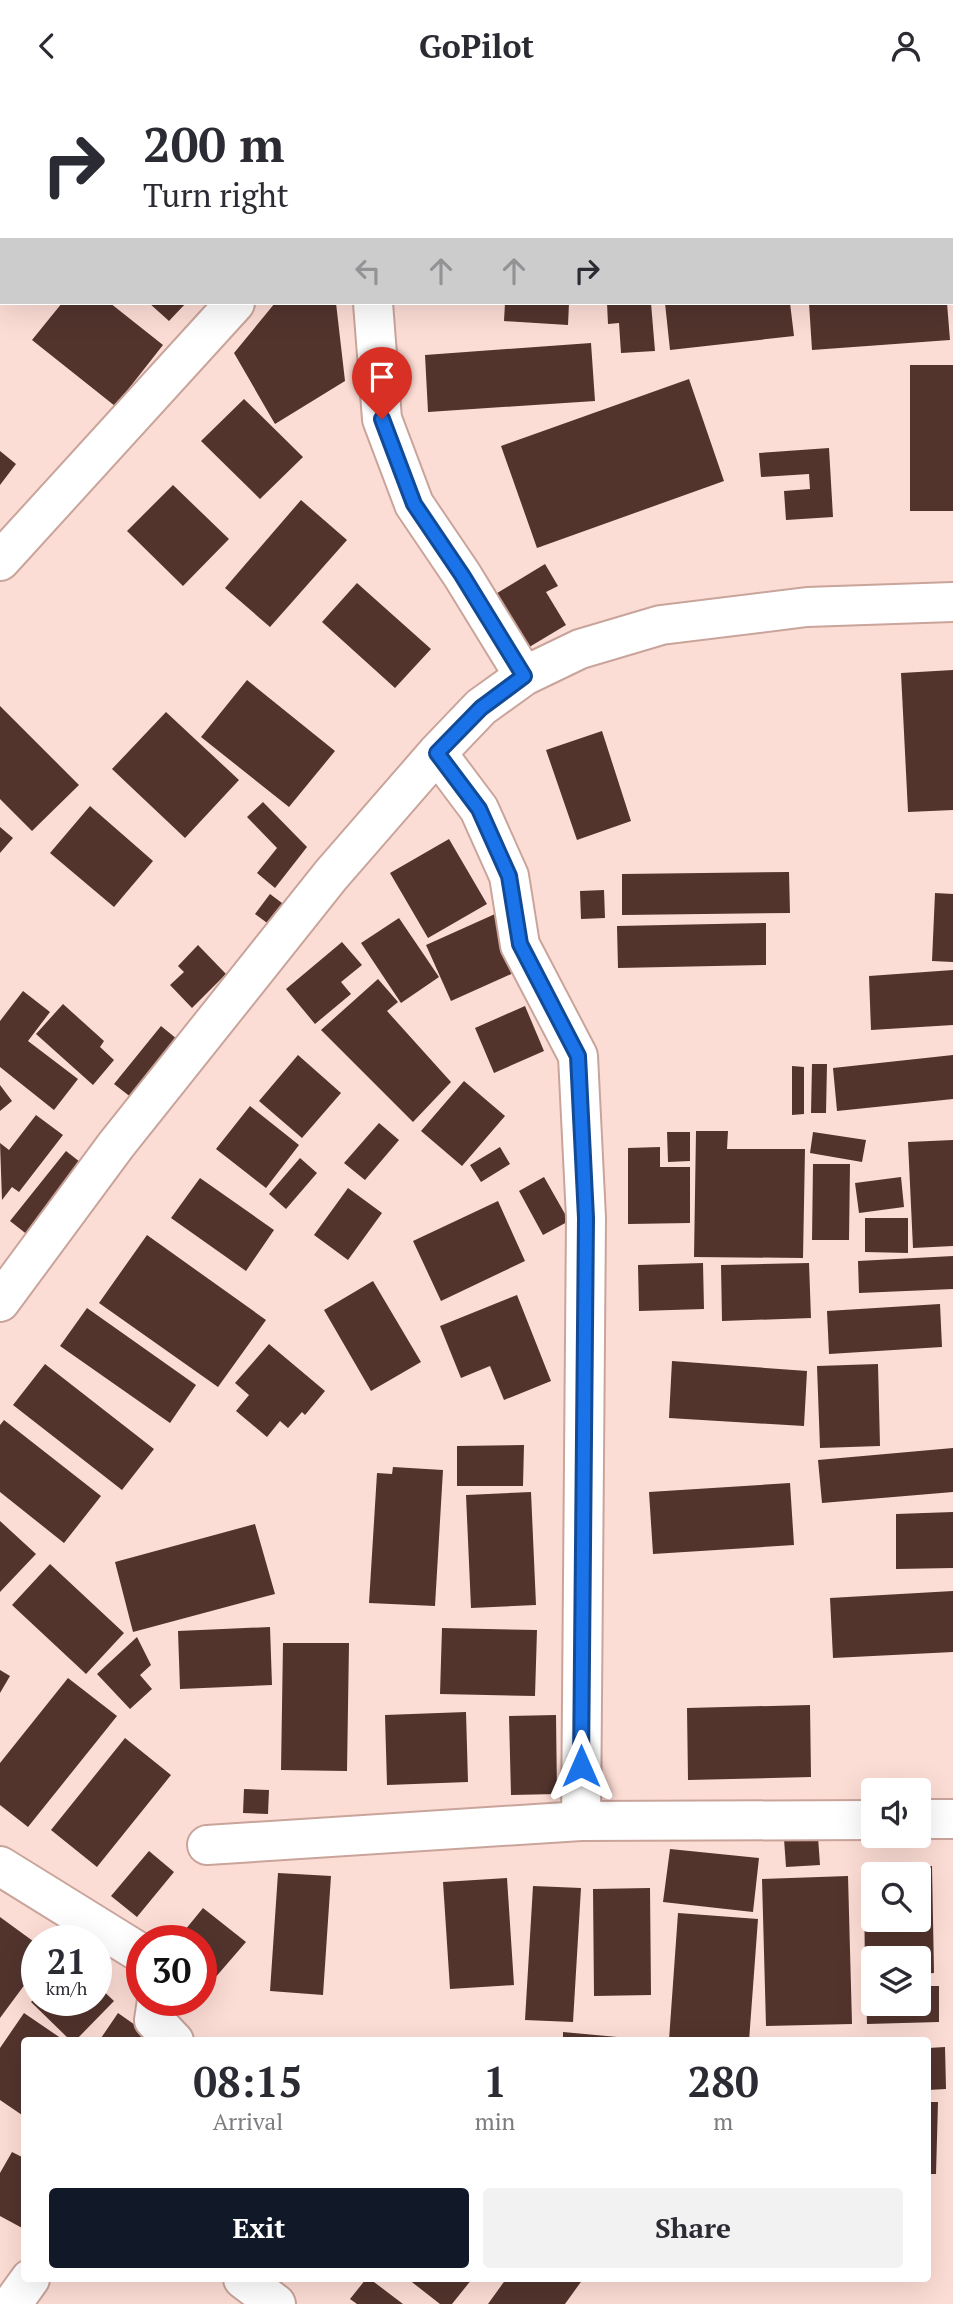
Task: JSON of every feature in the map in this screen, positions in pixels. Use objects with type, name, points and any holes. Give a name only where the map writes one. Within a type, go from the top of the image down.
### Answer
[{"type":"street","points":[[0,561],[233,305]]},
{"type":"street","points":[[373,305],[382,419],[414,504],[462,575],[524,676]]},
{"type":"street","points":[[0,1302],[116,1145],[331,875],[437,753],[481,708],[524,676],[580,649],[662,625],[807,607],[953,602]]},
{"type":"street","points":[[437,753],[479,809],[509,876],[520,944],[578,1056],[586,1218],[581,1821]]},
{"type":"street","points":[[931,1819],[953,1819]]},
{"type":"street","points":[[207,1845],[581,1821],[861,1820]]},
{"type":"street","points":[[0,1866],[126,1944]]},
{"type":"street","points":[[155,2016],[154,2020],[170,2037]]},
{"type":"street","points":[[12,2304],[28,2282]]},
{"type":"street","points":[[247,2282],[276,2304]]},
{"type":"building","points":[[60,305],[113,305],[163,345],[115,406],[32,340]]},
{"type":"building","points":[[151,305],[184,305],[169,321]]},
{"type":"building","points":[[273,305],[336,305],[345,381],[275,424],[234,353]]},
{"type":"building","points":[[505,305],[569,305],[568,325],[504,321]]},
{"type":"building","points":[[607,305],[651,305],[655,351],[621,353],[619,323],[608,324]]},
{"type":"building","points":[[665,305],[790,305],[794,336],[670,350]]},
{"type":"building","points":[[809,305],[947,305],[950,340],[812,350]]},
{"type":"building","points":[[591,343],[595,401],[428,412],[425,355]]},
{"type":"building","points":[[910,365],[953,365],[953,511],[910,511]]},
{"type":"building","points":[[689,379],[724,481],[537,548],[501,446]]},
{"type":"building","points":[[244,399],[303,457],[260,499],[201,441]]},
{"type":"building","points":[[829,448],[833,517],[786,520],[784,491],[810,489],[809,474],[761,477],[759,453]]},
{"type":"building","points":[[0,451],[16,464],[0,485]]},
{"type":"building","points":[[173,485],[229,539],[183,586],[127,531]]},
{"type":"building","points":[[301,500],[347,540],[270,627],[225,588]]},
{"type":"building","points":[[545,564],[558,586],[546,592],[566,625],[521,652],[489,598]]},
{"type":"building","points":[[357,583],[431,649],[395,688],[322,622]]},
{"type":"building","points":[[953,670],[953,810],[908,812],[901,673]]},
{"type":"building","points":[[247,680],[335,751],[289,807],[201,737]]},
{"type":"building","points":[[0,706],[79,785],[32,831],[0,799]]},
{"type":"building","points":[[166,712],[239,780],[185,838],[112,769]]},
{"type":"building","points":[[602,731],[631,821],[577,840],[546,750]]},
{"type":"building","points":[[263,802],[307,847],[275,888],[257,873],[277,848],[247,817]]},
{"type":"building","points":[[90,806],[153,861],[114,907],[50,853]]},
{"type":"building","points":[[0,827],[13,838],[0,853]]},
{"type":"building","points":[[449,839],[487,904],[428,938],[390,873]]},
{"type":"building","points":[[789,872],[790,913],[622,915],[622,874]]},
{"type":"building","points":[[604,890],[605,918],[581,919],[580,891]]},
{"type":"building","points":[[935,893],[953,894],[953,962],[932,961]]},
{"type":"building","points":[[270,894],[294,912],[278,931],[255,914]]},
{"type":"building","points":[[495,914],[520,970],[451,1001],[426,945]]},
{"type":"building","points":[[399,918],[439,977],[401,1003],[361,943]]},
{"type":"building","points":[[766,923],[766,965],[618,968],[617,926]]},
{"type":"building","points":[[342,942],[362,965],[341,982],[351,994],[315,1024],[286,989]]},
{"type":"building","points":[[198,945],[226,974],[192,1008],[170,985],[184,972],[178,966]]},
{"type":"building","points":[[953,970],[953,1025],[871,1030],[869,976]]},
{"type":"building","points":[[378,979],[398,1002],[387,1011],[451,1082],[413,1122],[321,1030]]},
{"type":"building","points":[[23,991],[50,1012],[28,1041],[78,1079],[54,1110],[0,1067],[0,1021]]},
{"type":"building","points":[[63,1004],[104,1041],[100,1047],[114,1060],[93,1085],[36,1034]]},
{"type":"building","points":[[525,1006],[544,1051],[494,1073],[475,1028]]},
{"type":"building","points":[[161,1026],[188,1048],[141,1105],[114,1084]]},
{"type":"building","points":[[298,1055],[341,1093],[302,1138],[259,1101]]},
{"type":"building","points":[[953,1055],[953,1099],[837,1111],[833,1068]]},
{"type":"building","points":[[812,1064],[827,1064],[826,1113],[811,1113]]},
{"type":"building","points":[[792,1066],[804,1067],[804,1114],[792,1115]]},
{"type":"building","points":[[464,1081],[505,1116],[462,1166],[421,1131]]},
{"type":"building","points":[[0,1085],[12,1101],[0,1111]]},
{"type":"building","points":[[250,1106],[299,1145],[266,1188],[216,1149]]},
{"type":"building","points":[[36,1115],[63,1135],[19,1192],[12,1187],[2,1200],[0,1143],[9,1150]]},
{"type":"building","points":[[379,1123],[399,1140],[365,1180],[344,1163]]},
{"type":"building","points":[[696,1131],[728,1131],[727,1149],[805,1149],[803,1258],[694,1257]]},
{"type":"building","points":[[667,1132],[690,1132],[690,1161],[668,1162]]},
{"type":"building","points":[[813,1132],[866,1140],[862,1162],[810,1153]]},
{"type":"building","points":[[953,1140],[953,1246],[913,1248],[908,1142]]},
{"type":"building","points":[[500,1147],[510,1164],[481,1182],[470,1165]]},
{"type":"building","points":[[660,1147],[660,1167],[690,1167],[690,1223],[628,1224],[628,1148]]},
{"type":"building","points":[[66,1151],[94,1173],[38,1243],[10,1221]]},
{"type":"building","points":[[300,1158],[317,1173],[286,1209],[269,1194]]},
{"type":"building","points":[[813,1164],[850,1164],[849,1240],[812,1240]]},
{"type":"building","points":[[544,1177],[569,1221],[543,1235],[519,1191]]},
{"type":"building","points":[[901,1177],[904,1207],[859,1213],[855,1183]]},
{"type":"building","points":[[200,1178],[274,1230],[246,1271],[171,1218]]},
{"type":"building","points":[[348,1188],[382,1213],[348,1260],[314,1235]]},
{"type":"building","points":[[498,1201],[525,1261],[441,1301],[413,1241]]},
{"type":"building","points":[[865,1218],[908,1218],[908,1253],[865,1252]]},
{"type":"building","points":[[147,1235],[266,1320],[218,1387],[99,1303]]},
{"type":"building","points":[[953,1256],[953,1289],[859,1293],[858,1261]]},
{"type":"building","points":[[703,1263],[704,1309],[639,1311],[638,1265]]},
{"type":"building","points":[[809,1263],[811,1318],[722,1321],[721,1265]]},
{"type":"building","points":[[373,1281],[421,1362],[371,1391],[324,1310]]},
{"type":"building","points":[[517,1295],[551,1381],[504,1400],[490,1366],[461,1378],[440,1326]]},
{"type":"building","points":[[940,1304],[942,1347],[829,1354],[827,1311]]},
{"type":"building","points":[[87,1308],[196,1385],[170,1423],[60,1346]]},
{"type":"building","points":[[269,1344],[325,1391],[305,1415],[302,1412],[288,1428],[280,1421],[267,1437],[236,1411],[249,1395],[235,1383]]},
{"type":"building","points":[[672,1361],[807,1371],[804,1426],[669,1418]]},
{"type":"building","points":[[45,1364],[154,1449],[122,1490],[13,1405]]},
{"type":"building","points":[[878,1364],[880,1446],[820,1448],[817,1366]]},
{"type":"building","points":[[4,1420],[101,1496],[64,1543],[0,1492],[0,1425]]},
{"type":"building","points":[[524,1445],[523,1486],[457,1486],[457,1446]]},
{"type":"building","points":[[953,1448],[953,1492],[822,1503],[818,1460]]},
{"type":"building","points":[[393,1467],[443,1470],[435,1606],[369,1603],[377,1473],[392,1474]]},
{"type":"building","points":[[790,1483],[794,1545],[653,1554],[649,1492]]},
{"type":"building","points":[[531,1492],[536,1605],[471,1608],[466,1495]]},
{"type":"building","points":[[953,1512],[953,1568],[896,1569],[896,1514]]},
{"type":"building","points":[[0,1521],[36,1554],[0,1592]]},
{"type":"building","points":[[255,1524],[275,1594],[133,1632],[115,1562]]},
{"type":"building","points":[[50,1564],[124,1633],[86,1674],[12,1605]]},
{"type":"building","points":[[953,1591],[953,1652],[833,1658],[830,1598]]},
{"type":"building","points":[[270,1627],[272,1685],[180,1689],[178,1631]]},
{"type":"building","points":[[442,1628],[537,1630],[535,1696],[440,1694]]},
{"type":"building","points":[[137,1637],[151,1665],[140,1675],[152,1689],[130,1709],[97,1674]]},
{"type":"building","points":[[283,1643],[349,1643],[347,1771],[281,1770]]},
{"type":"building","points":[[0,1670],[10,1676],[0,1693]]},
{"type":"building","points":[[68,1678],[117,1716],[28,1827],[0,1805],[0,1763]]},
{"type":"building","points":[[810,1705],[811,1777],[688,1780],[687,1708]]},
{"type":"building","points":[[466,1712],[468,1782],[387,1785],[385,1715]]},
{"type":"building","points":[[556,1715],[557,1794],[511,1795],[509,1716]]},
{"type":"building","points":[[125,1738],[171,1775],[97,1867],[51,1830]]},
{"type":"building","points":[[244,1789],[269,1790],[268,1814],[243,1813]]},
{"type":"building","points":[[818,1837],[820,1865],[786,1867],[784,1839]]},
{"type":"building","points":[[670,1849],[759,1858],[753,1912],[663,1902]]},
{"type":"building","points":[[149,1851],[174,1872],[137,1917],[111,1896]]},
{"type":"building","points":[[932,1866],[934,1973],[931,1973],[931,1946],[865,1946],[865,1932],[931,1932]]},
{"type":"building","points":[[278,1873],[331,1876],[323,1995],[270,1991]]},
{"type":"building","points":[[848,1876],[852,2024],[766,2026],[762,1879]]},
{"type":"building","points":[[507,1878],[514,1985],[450,1989],[443,1882]]},
{"type":"building","points":[[533,1886],[581,1888],[573,2022],[525,2020]]},
{"type":"building","points":[[650,1888],[651,1995],[594,1996],[593,1889]]},
{"type":"building","points":[[203,1908],[246,1942],[217,1976],[217,1925],[189,1925]]},
{"type":"building","points":[[678,1913],[758,1919],[749,2037],[669,2037]]},
{"type":"building","points":[[0,1917],[21,1932],[21,1990],[0,2018]]},
{"type":"building","points":[[931,1986],[939,1986],[939,2022],[867,2024],[867,2016],[931,2016]]},
{"type":"building","points":[[118,2013],[152,2037],[102,2037]]},
{"type":"building","points":[[22,2016],[28,2016],[59,2037],[21,2037],[21,2114],[0,2100],[0,2048]]},
{"type":"building","points":[[45,2016],[99,2016],[79,2037],[67,2037]]},
{"type":"building","points":[[563,2032],[617,2037],[563,2037]]},
{"type":"building","points":[[945,2047],[946,2089],[931,2090],[931,2048]]},
{"type":"building","points":[[931,2102],[938,2102],[936,2174],[931,2174]]},
{"type":"building","points":[[12,2152],[21,2156],[21,2227],[0,2216],[0,2173]]},
{"type":"building","points":[[364,2282],[374,2282],[403,2304],[357,2304],[350,2299]]},
{"type":"building","points":[[412,2282],[470,2282],[452,2304],[440,2304]]},
{"type":"building","points":[[504,2282],[581,2282],[565,2304],[488,2304]]},
{"type":"route","points":[[382,419],[414,504],[462,575],[524,676],[481,708],[437,753],[479,809],[509,876],[520,944],[578,1056],[586,1218],[581,1766]]}]
